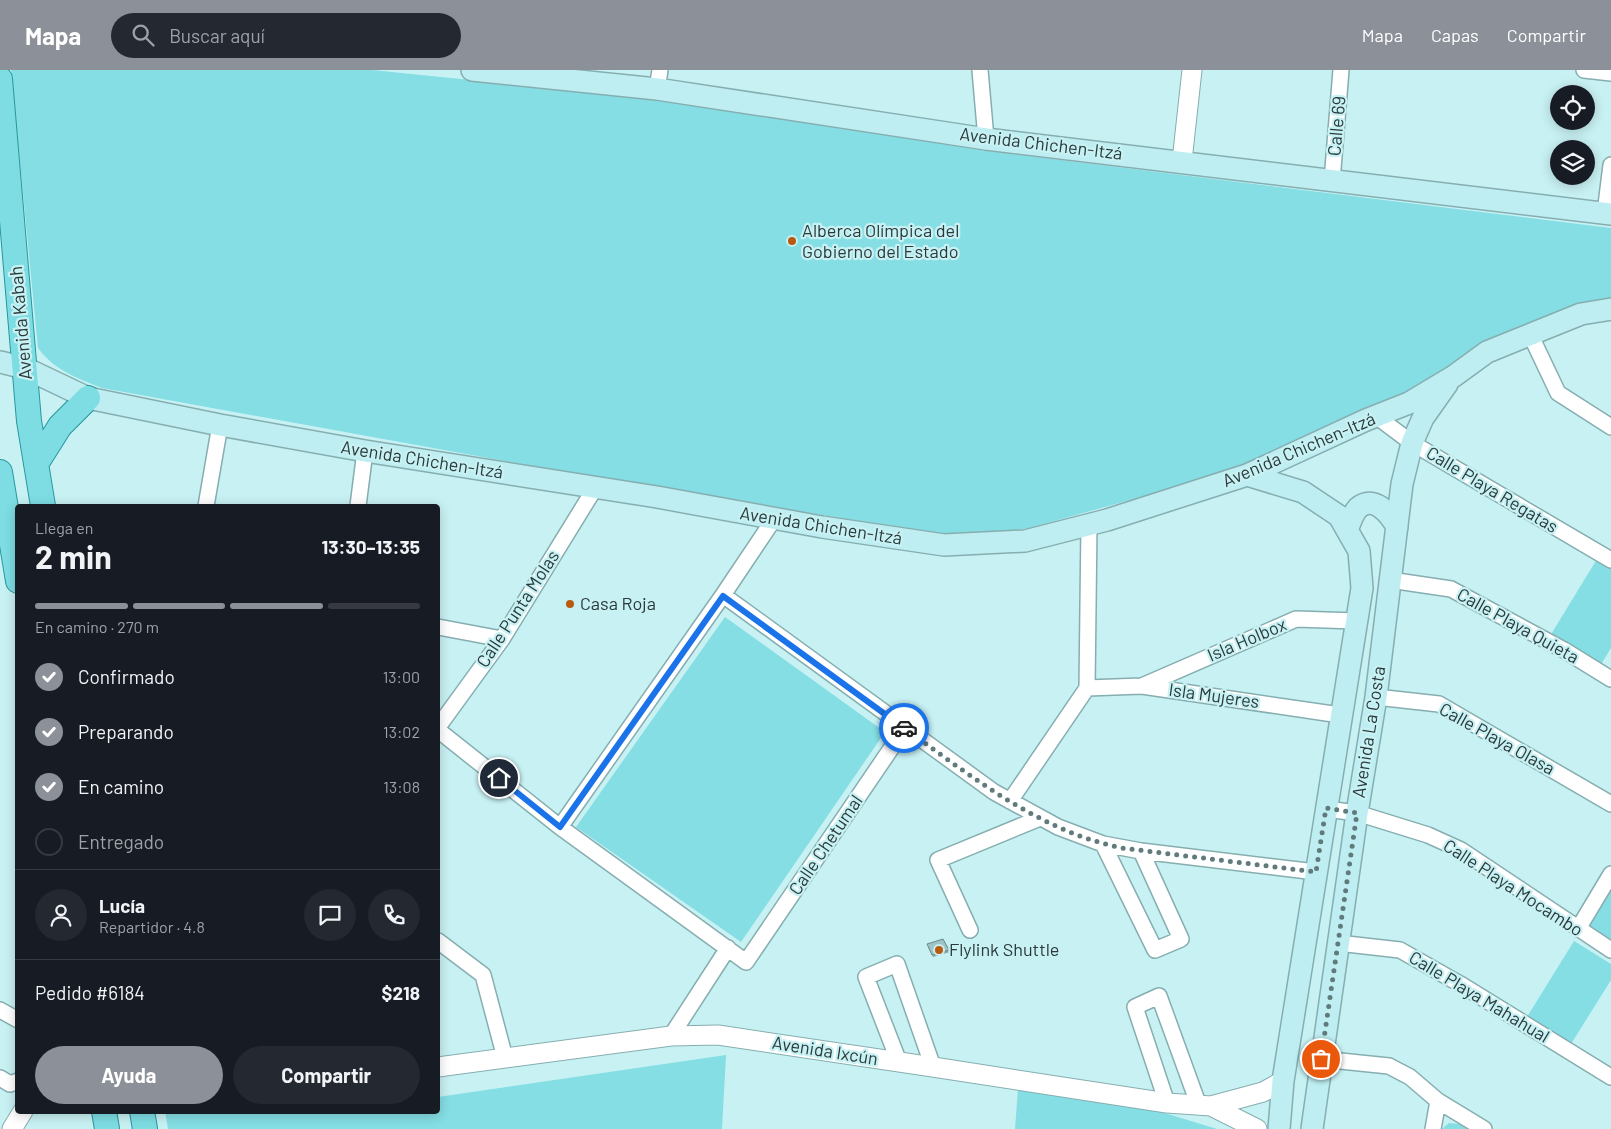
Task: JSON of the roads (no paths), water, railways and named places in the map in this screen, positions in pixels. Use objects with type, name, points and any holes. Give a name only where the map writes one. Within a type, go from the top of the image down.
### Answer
[{"type":"main road","name":"Avenida Chichen-Itzá","points":[[472,70],[658,79],[986,139],[1608,213]]},
{"type":"main road","name":"Avenida Kabah","points":[[0,79],[29,420],[43,504]]},
{"type":"main road","name":"Avenida Chichen-Itzá","points":[[0,362],[25,368],[88,398],[220,425],[774,519],[944,545],[1025,541],[1089,524],[1247,475],[1376,416],[1409,403],[1454,376],[1487,352],[1581,314],[1611,309]]},
{"type":"main road","name":"Avenida La Costa","points":[[1312,1129],[1357,813],[1376,697],[1402,484],[1412,443],[1423,418],[1454,376]]},
{"type":"main road","points":[[36,464],[60,426],[88,398]]},
{"type":"main road","points":[[0,472],[15,563]]},
{"type":"main road","name":"Avenida La Costa","points":[[1247,475],[1303,492],[1339,516],[1360,551],[1362,588],[1340,715],[1283,1082],[1279,1129]]},
{"type":"main road","points":[[1347,530],[1354,513],[1365,504],[1381,507],[1391,516],[1397,527]]},
{"type":"main road","points":[[1283,1082],[1300,1080],[1317,1088]]},
{"type":"main road","points":[[104,1114],[107,1129]]},
{"type":"main road","points":[[142,1114],[145,1129]]},
{"type":"street","points":[[980,70],[986,139]]},
{"type":"street","points":[[1182,161],[1192,70]]},
{"type":"street","name":"Calle 69","points":[[1332,181],[1341,70]]},
{"type":"street","points":[[1584,70],[1611,73]]},
{"type":"street","points":[[1608,213],[1611,164]]},
{"type":"street","points":[[1530,334],[1558,393],[1611,427]]},
{"type":"street","name":"Calle Playa Regatas","points":[[1376,416],[1412,443],[1611,560]]},
{"type":"street","points":[[206,504],[220,425]]},
{"type":"street","points":[[358,504],[365,451]]},
{"type":"street","name":"Calle Punta Molas","points":[[440,726],[502,639],[595,488]]},
{"type":"street","points":[[560,827],[723,596],[774,519]]},
{"type":"street","points":[[1010,802],[1087,688],[1089,524]]},
{"type":"street","name":"Calle Playa Quieta","points":[[1390,580],[1451,589],[1564,650],[1611,679]]},
{"type":"street","points":[[723,596],[994,792],[1040,818],[1103,844],[1141,851],[1316,872]]},
{"type":"street","name":"Isla Holbox","points":[[1142,686],[1296,619],[1356,621]]},
{"type":"street","points":[[440,626],[502,639]]},
{"type":"street","name":"Isla Mujeres","points":[[1087,688],[1142,686],[1340,715]]},
{"type":"street","name":"Calle Playa Olasa","points":[[1376,697],[1440,704],[1611,804]]},
{"type":"street","name":"Calle Chetumal","points":[[728,948],[746,962],[905,728]]},
{"type":"street","points":[[440,731],[560,827],[728,948],[670,1036]]},
{"type":"street","name":"Calle Playa Mocambo","points":[[1326,808],[1357,813],[1428,835],[1462,850],[1611,950]]},
{"type":"street","points":[[970,930],[938,860],[1040,818]]},
{"type":"street","points":[[1103,844],[1155,950],[1181,939],[1141,851]]},
{"type":"street","points":[[1578,929],[1611,874]]},
{"type":"street","points":[[440,943],[483,975],[504,1058]]},
{"type":"street","name":"Calle Playa Mahahual","points":[[1338,943],[1400,950],[1468,989],[1611,1077]]},
{"type":"street","points":[[899,1062],[866,977],[897,964],[933,1066]]},
{"type":"street","points":[[1167,1103],[1135,1007],[1159,996],[1205,1106]]},
{"type":"street","points":[[0,1010],[15,1018]]},
{"type":"street","name":"Avenida Ixcún","points":[[440,1068],[670,1036],[718,1035],[933,1066],[1167,1103],[1205,1106],[1263,1092],[1283,1082]]},
{"type":"street","points":[[1321,1059],[1389,1066],[1410,1077],[1438,1101],[1484,1129]]},
{"type":"street","points":[[1433,1129],[1438,1101]]},
{"type":"street","name":"Avenida Ixcún","points":[[1205,1106],[1257,1129]]},
{"type":"street","points":[[12,1129],[21,1114]]},
{"type":"place","name":"Alberca Olímpica del Gobierno del Estado","points":[[792,241]]},
{"type":"place","name":"Casa Roja","points":[[570,604]]},
{"type":"place","name":"Flylink Shuttle","points":[[939,950]]}]
